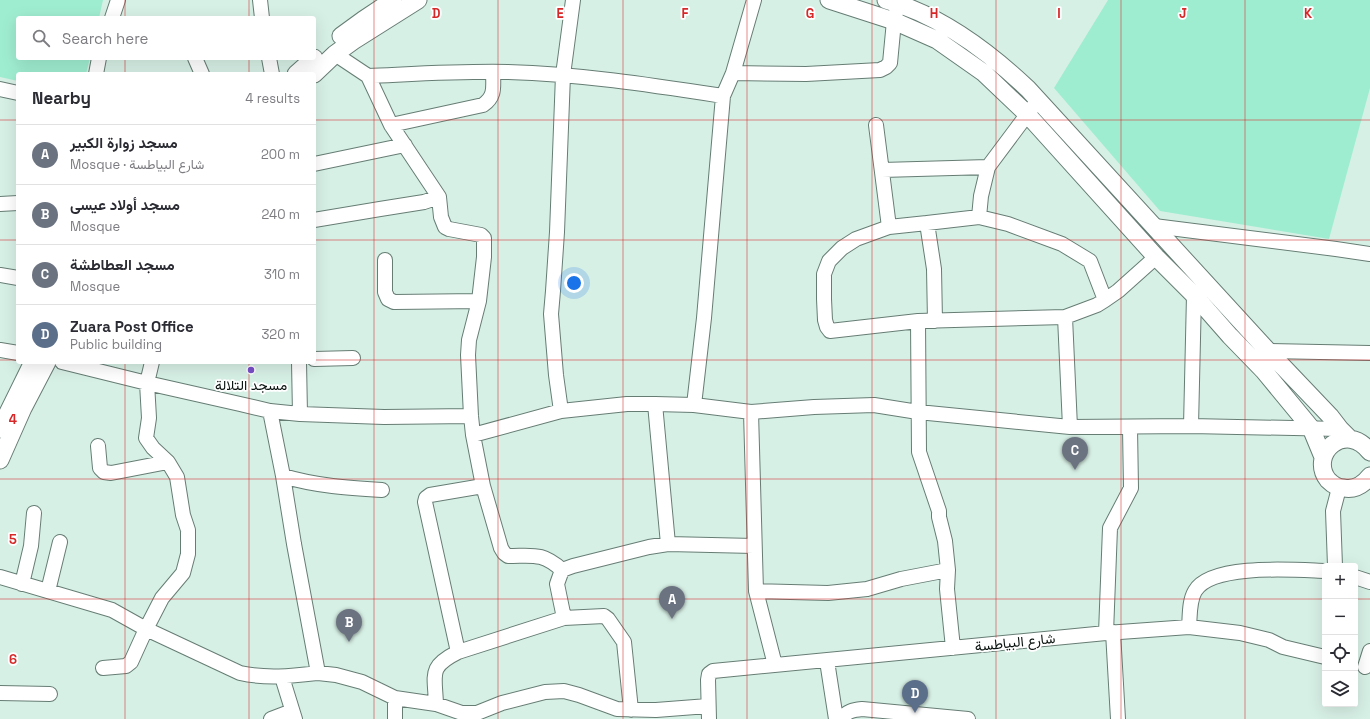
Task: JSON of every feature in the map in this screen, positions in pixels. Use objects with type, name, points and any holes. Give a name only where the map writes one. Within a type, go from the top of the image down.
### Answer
[{"type":"street","points":[[113,16],[118,0]]},
{"type":"street","points":[[260,0],[262,16]]},
{"type":"street","points":[[316,56],[363,20],[392,0]]},
{"type":"street","points":[[316,72],[335,54],[353,41],[418,0]]},
{"type":"street","points":[[561,411],[556,375],[551,314],[554,291],[562,75],[573,0]]},
{"type":"street","points":[[694,404],[704,318],[722,96],[733,73],[754,0]]},
{"type":"street","points":[[829,0],[894,21],[937,40],[984,72],[1027,114],[1156,257],[1264,371],[1310,428],[1323,457]]},
{"type":"street","points":[[733,73],[806,74],[880,70],[890,63],[895,1],[940,23],[971,42],[1002,65],[1038,100],[1345,434]]},
{"type":"street","points":[[335,54],[368,76],[391,125],[439,197],[441,217],[445,227],[481,235],[484,238],[484,258],[478,301],[469,340],[468,355],[473,434],[483,486],[500,548],[504,553],[508,556],[537,555],[551,560],[562,570]]},
{"type":"street","points":[[96,72],[100,60]]},
{"type":"street","points":[[196,60],[201,72]]},
{"type":"street","points":[[269,60],[272,72]]},
{"type":"street","points":[[298,72],[312,60]]},
{"type":"street","points":[[368,76],[459,71],[562,75],[657,86],[722,96]]},
{"type":"street","points":[[391,125],[483,105],[491,98],[493,72]]},
{"type":"street","points":[[0,89],[16,93]]},
{"type":"street","points":[[979,217],[981,196],[988,168],[1038,100]]},
{"type":"street","points":[[876,125],[889,227]]},
{"type":"street","points":[[316,164],[405,145]]},
{"type":"street","points":[[882,170],[988,168]]},
{"type":"street","points":[[316,220],[424,202],[439,197]]},
{"type":"street","points":[[0,204],[16,204]]},
{"type":"street","points":[[1105,300],[1090,261],[1062,244],[1008,224],[979,217],[889,227],[856,239],[842,248],[828,261],[824,274],[825,320],[827,328],[830,331],[918,320],[935,321],[1065,317],[1097,305],[1105,300],[1118,291],[1156,257]]},
{"type":"street","points":[[926,223],[934,269],[935,321]]},
{"type":"street","points":[[1154,226],[1370,254]]},
{"type":"street","points":[[385,260],[385,292],[388,299],[394,302],[478,301]]},
{"type":"street","points":[[0,275],[16,278]]},
{"type":"street","points":[[1191,426],[1194,296]]},
{"type":"street","points":[[1065,317],[1070,427]]},
{"type":"street","points":[[918,320],[918,412],[920,452],[939,511],[939,518],[945,541],[948,570],[947,589],[953,648]]},
{"type":"street","points":[[0,350],[16,353]]},
{"type":"street","points":[[1268,351],[1370,353]]},
{"type":"street","points":[[316,359],[353,358]]},
{"type":"street","points":[[0,429],[32,364]]},
{"type":"street","points":[[0,460],[23,408],[46,364]]},
{"type":"street","points":[[70,364],[270,411],[300,414],[384,417],[471,416]]},
{"type":"street","points":[[103,668],[126,666],[131,662],[162,598],[183,573],[188,554],[188,530],[183,515],[177,477],[168,462],[153,448],[146,438],[149,418],[147,383],[152,364]]},
{"type":"street","points":[[300,364],[300,414]]},
{"type":"street","points":[[473,434],[561,411],[627,404],[694,404],[751,412],[866,405],[918,412],[1070,427],[1130,428],[1191,426],[1310,428],[1345,434],[1365,445],[1370,452]]},
{"type":"street","points":[[655,404],[668,544]]},
{"type":"street","points":[[270,411],[318,673]]},
{"type":"street","points":[[751,412],[756,591],[775,665]]},
{"type":"street","points":[[1118,719],[1109,632],[1110,528],[1130,488],[1130,428]]},
{"type":"street","points":[[1345,434],[1341,439],[1327,449],[1323,457],[1322,466],[1325,476],[1331,483],[1339,488],[1349,489],[1366,484]]},
{"type":"street","points":[[98,446],[100,468],[104,472],[111,473],[168,462]]},
{"type":"street","points":[[283,476],[324,486],[382,490]]},
{"type":"street","points":[[458,652],[425,502],[426,498],[430,496],[483,486]]},
{"type":"street","points":[[1335,563],[1333,534],[1334,511],[1339,488]]},
{"type":"street","points":[[22,584],[31,546],[34,513]]},
{"type":"street","points":[[48,591],[60,542]]},
{"type":"street","points":[[562,570],[573,566],[668,544],[754,546]]},
{"type":"street","points":[[562,570],[557,584],[564,618]]},
{"type":"street","points":[[756,591],[828,593],[867,589],[901,579],[948,570]]},
{"type":"street","points":[[1188,627],[1192,598],[1195,590],[1205,582],[1224,574],[1244,571],[1270,570],[1322,571]]},
{"type":"street","points":[[0,577],[112,610],[146,629],[240,673],[282,677],[318,673],[336,675],[362,682],[395,698],[436,704],[463,716],[477,713],[502,703],[545,692],[564,691],[579,695],[616,714],[631,710],[708,713]]},
{"type":"street","points":[[1358,578],[1370,582]]},
{"type":"street","points":[[436,704],[435,671],[445,659],[458,652],[564,618],[604,616],[608,619],[624,642],[631,710]]},
{"type":"street","name":"شارع البياطسة","points":[[708,713],[708,680],[709,674],[713,671],[827,661],[849,657],[1109,632],[1188,627],[1240,633],[1269,640],[1283,647],[1322,656]]},
{"type":"street","points":[[1363,667],[1370,651]]},
{"type":"street","points":[[827,661],[836,719]]},
{"type":"street","points":[[271,719],[293,715],[282,677]]},
{"type":"street","points":[[0,694],[50,694]]},
{"type":"street","points":[[395,698],[395,719]]},
{"type":"street","points":[[841,719],[853,710],[862,709],[918,716],[968,719]]},
{"type":"green space","points":[[0,0],[103,0],[99,16],[16,16],[16,60],[90,60],[86,72],[16,72],[16,81],[0,77]]},
{"type":"green space","points":[[1108,0],[1370,0],[1370,88],[1329,239],[1160,211],[1054,88]]},
{"type":"place","name":"مسجد التلالة","points":[[251,370]]},
{"type":"place","name":"مسجد العطاطشة","points":[[1075,470]]},
{"type":"place","name":"مسجد زوارة الكبير","points":[[672,619]]},
{"type":"place","name":"مسجد أولاد عيسى","points":[[349,642]]},
{"type":"place","name":"Zuara Post Office","points":[[915,713]]}]
